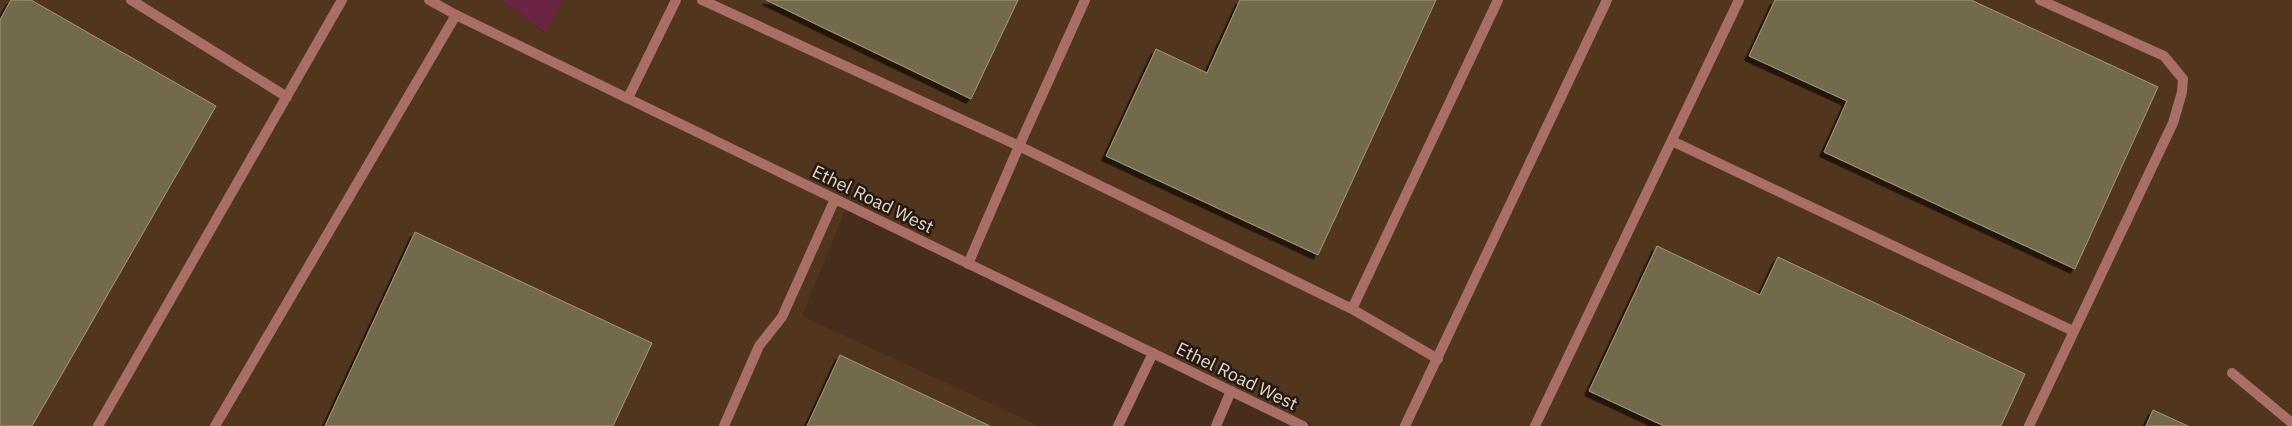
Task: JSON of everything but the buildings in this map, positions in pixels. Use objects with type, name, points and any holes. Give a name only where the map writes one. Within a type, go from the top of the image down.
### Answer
[{"type":"street","points":[[131,0],[286,97]]},
{"type":"street","points":[[98,426],[342,0]]},
{"type":"street","name":"Ethel Road West","points":[[429,0],[456,15],[1304,426]]},
{"type":"street","points":[[628,98],[676,0]]},
{"type":"street","points":[[702,0],[1019,146],[1352,309],[1438,359]]},
{"type":"street","points":[[968,264],[1085,0]]},
{"type":"street","points":[[1352,309],[1498,0]]},
{"type":"street","points":[[1405,426],[1607,0]]},
{"type":"street","points":[[1535,426],[1739,0]]},
{"type":"street","points":[[2029,426],[2173,123],[2182,92],[2183,78],[2164,56],[2040,0]]},
{"type":"street","points":[[215,426],[456,15]]},
{"type":"street","points":[[1672,140],[2073,331]]},
{"type":"street","points":[[724,426],[758,346],[782,317],[835,199]]},
{"type":"street","points":[[1118,426],[1153,353]]},
{"type":"street","points":[[2232,373],[2292,423]]},
{"type":"street","points":[[1216,426],[1231,391]]},
{"type":"shaded area","points":[[0,0],[502,0],[545,33],[563,0],[2292,0],[2292,426],[1315,426],[847,206],[802,316],[1039,426],[0,426]]},
{"type":"shaded area","points":[[502,0],[563,0],[546,33]]}]
